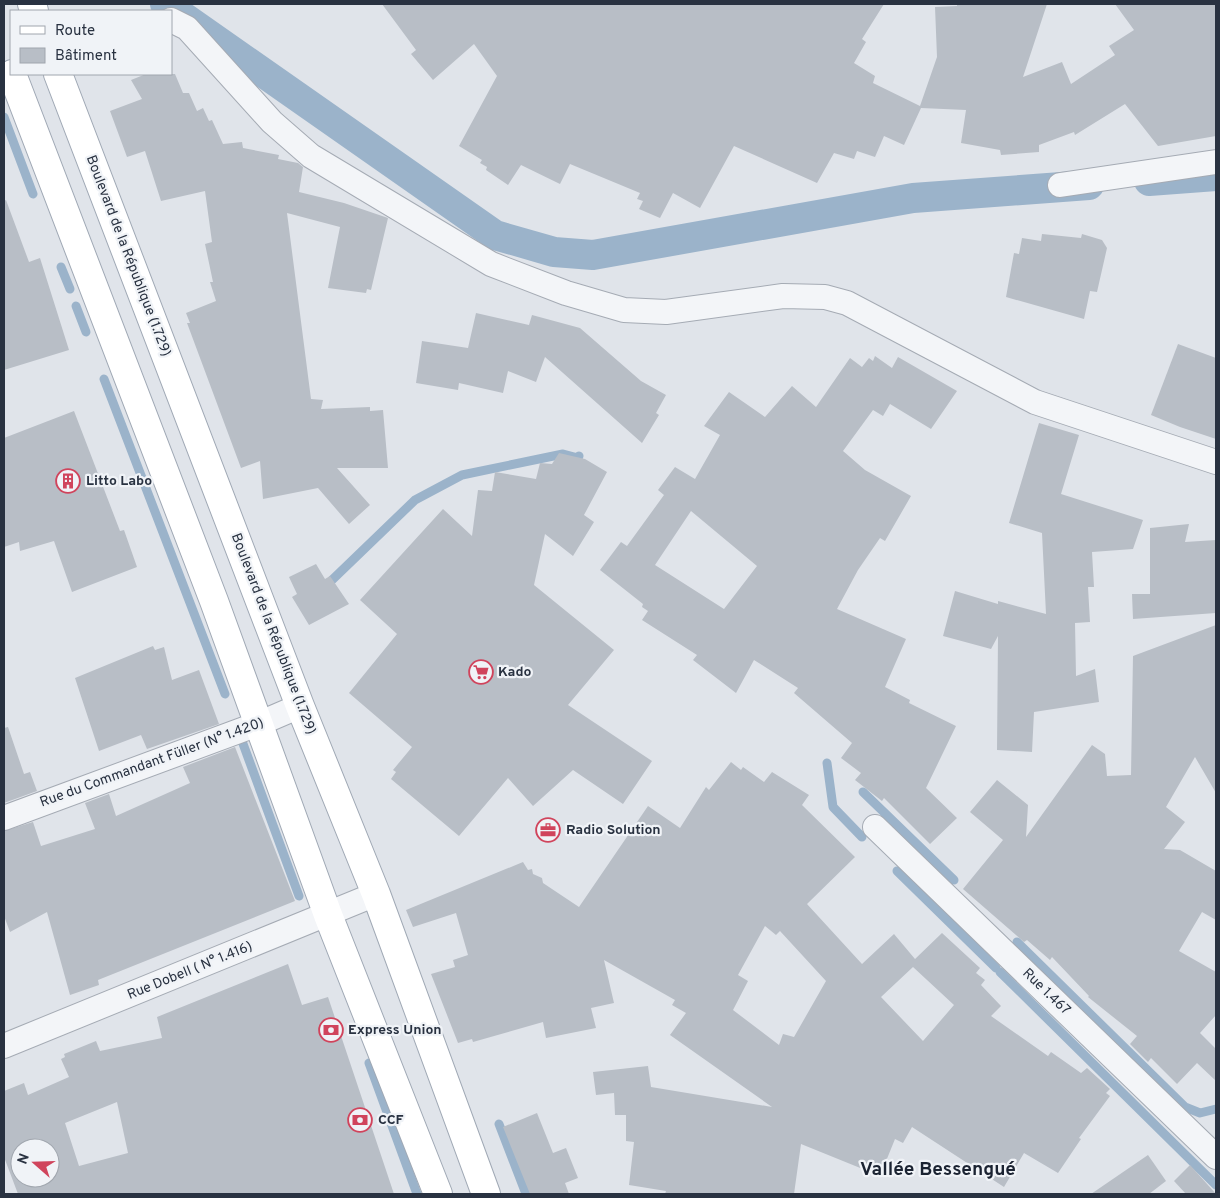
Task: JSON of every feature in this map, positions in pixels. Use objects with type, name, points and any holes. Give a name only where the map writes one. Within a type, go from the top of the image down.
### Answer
[{"type":"main road","points":[[4,53],[10,70]]},
{"type":"main road","points":[[12,75],[214,601],[328,915],[438,1194]]},
{"type":"main road","name":"Boulevard de la République (1.729)","points":[[58,75],[300,706],[376,894],[486,1194]]},
{"type":"street","points":[[172,20],[187,28],[272,122],[311,156],[491,264],[566,292],[624,310],[666,312],[783,296],[825,296],[847,303],[1036,402],[1216,462]]},
{"type":"street","points":[[1060,185],[1216,162]]},
{"type":"street","name":"Rue du Commandant Füller (N° 1.420)","points":[[4,818],[258,724],[300,706]]},
{"type":"street","name":"Rue 1.467","points":[[875,827],[1215,1152]]},
{"type":"street","name":"Rue Dobell ( N° 1.416)","points":[[4,1046],[376,894]]},
{"type":"building","points":[[382,4],[884,4],[862,39],[866,42],[854,63],[875,76],[873,83],[920,106],[937,57],[935,7],[957,6],[957,4],[1047,4],[1023,77],[1062,62],[1071,84],[1115,55],[1109,46],[1134,30],[1115,4],[1216,4],[1216,136],[1158,146],[1125,104],[1075,135],[1074,132],[1039,145],[1039,152],[1001,155],[1000,150],[961,143],[966,110],[921,108],[904,145],[884,136],[875,157],[857,151],[854,159],[834,153],[817,183],[734,146],[700,208],[673,193],[660,218],[639,209],[643,201],[637,199],[640,193],[570,164],[560,184],[521,165],[508,185],[486,170],[487,167],[480,163],[482,160],[459,146],[497,76],[474,44],[433,80],[411,54],[416,50]]},
{"type":"building","points":[[175,74],[183,93],[189,93],[197,111],[203,108],[209,121],[212,120],[223,144],[242,142],[243,148],[279,155],[278,159],[298,163],[303,167],[299,192],[344,203],[388,218],[371,290],[367,289],[366,293],[328,288],[340,227],[287,213],[311,399],[323,400],[321,409],[370,407],[370,411],[383,410],[388,468],[337,468],[370,505],[349,524],[318,488],[263,499],[260,461],[241,468],[187,323],[190,323],[186,313],[216,301],[210,282],[213,282],[205,244],[212,242],[205,191],[161,201],[145,151],[127,157],[110,111],[142,99],[131,80],[144,75]]},
{"type":"building","points":[[6,200],[29,262],[40,258],[69,350],[4,370],[4,201]]},
{"type":"building","points":[[1042,234],[1081,238],[1082,234],[1102,240],[1107,248],[1097,292],[1090,291],[1084,319],[1006,297],[1014,253],[1019,254],[1022,238],[1041,241]]},
{"type":"building","points":[[476,313],[529,325],[532,315],[580,328],[641,381],[666,395],[656,413],[659,415],[642,443],[545,357],[536,382],[508,371],[503,393],[459,383],[458,390],[416,383],[422,341],[468,348]]},
{"type":"building","points":[[1178,344],[1216,358],[1216,439],[1151,415]]},
{"type":"building","points":[[875,356],[892,368],[898,357],[957,391],[931,429],[890,404],[883,416],[873,410],[843,451],[865,470],[911,496],[885,541],[880,538],[858,570],[837,609],[906,639],[885,687],[910,700],[909,703],[956,726],[926,788],[957,818],[930,844],[884,798],[882,801],[855,780],[861,773],[841,758],[852,743],[794,693],[798,688],[754,660],[736,693],[693,660],[697,655],[642,620],[648,611],[642,607],[643,604],[600,570],[621,542],[627,546],[664,495],[658,490],[675,467],[695,479],[720,435],[704,426],[729,392],[765,417],[792,386],[816,407],[850,358],[862,367],[869,358],[873,361]],"holes":[[[691,511],[757,566],[724,609],[655,565]]]},
{"type":"building","points":[[74,411],[120,531],[124,530],[137,567],[72,592],[54,541],[20,551],[19,542],[4,547],[4,438]]},
{"type":"building","points":[[1039,423],[1079,435],[1061,494],[1143,520],[1133,549],[1092,552],[1094,587],[1088,587],[1090,622],[1075,623],[1076,676],[1095,669],[1099,702],[1034,712],[1032,752],[997,750],[998,636],[991,649],[943,636],[955,591],[998,604],[998,601],[1046,614],[1042,533],[1009,523]]},
{"type":"building","name":"Kado","points":[[559,453],[585,459],[607,472],[584,515],[594,522],[573,556],[545,534],[534,585],[614,650],[568,705],[652,761],[623,804],[573,770],[533,806],[508,778],[459,836],[391,779],[396,772],[393,770],[412,747],[349,693],[397,634],[360,600],[443,509],[472,536],[478,490],[492,491],[495,472],[536,479],[540,463],[552,464]]},
{"type":"building","points":[[1189,524],[1185,542],[1216,540],[1216,613],[1133,619],[1132,594],[1150,594],[1150,528]]},
{"type":"building","points":[[316,564],[325,579],[330,576],[349,604],[309,625],[292,597],[297,594],[289,577]]},
{"type":"building","points":[[1216,625],[1216,793],[1195,757],[1166,807],[1185,822],[1164,849],[1180,850],[1216,871],[1216,920],[1202,912],[1179,951],[1216,972],[1216,1015],[1200,1033],[1216,1049],[1216,1081],[1197,1063],[1177,1084],[1151,1058],[1148,1062],[1130,1044],[1137,1036],[1088,997],[1052,957],[1050,960],[1027,940],[1024,942],[963,889],[1003,840],[970,812],[997,780],[1028,805],[1026,837],[1092,745],[1105,754],[1107,776],[1131,775],[1133,656]]},
{"type":"building","points":[[153,646],[155,650],[164,647],[172,680],[199,670],[219,724],[147,749],[141,735],[99,751],[75,678]]},
{"type":"building","points":[[8,727],[24,774],[30,772],[37,791],[4,803],[4,728]]},
{"type":"building","points":[[235,747],[295,901],[98,980],[99,985],[70,995],[47,912],[10,932],[4,916],[4,831],[33,822],[41,846],[95,829],[85,803],[109,794],[116,816],[190,783],[183,767]]},
{"type":"building","points":[[731,762],[741,770],[743,767],[764,782],[772,772],[809,795],[802,805],[855,857],[807,904],[862,964],[894,934],[915,959],[942,933],[980,968],[976,973],[985,980],[981,985],[1001,1006],[991,1016],[1048,1056],[1051,1052],[1081,1073],[1087,1068],[1110,1089],[1106,1093],[1110,1096],[1079,1138],[1081,1139],[1058,1173],[1024,1153],[1004,1187],[912,1127],[903,1143],[895,1139],[880,1176],[801,1144],[794,1194],[665,1194],[666,1191],[629,1185],[634,1142],[626,1141],[626,1115],[615,1115],[614,1093],[596,1095],[593,1072],[648,1066],[651,1087],[772,1107],[670,1035],[686,1013],[672,1005],[675,1000],[604,960],[614,1003],[591,1008],[596,1028],[546,1038],[543,1022],[473,1042],[472,1039],[458,1043],[431,974],[455,967],[453,960],[468,955],[456,913],[413,927],[406,910],[523,862],[528,870],[532,869],[533,874],[542,878],[543,883],[579,907],[648,806],[680,828],[706,787],[709,790]],"holes":[[[765,926],[776,935],[780,931],[826,981],[794,1037],[783,1034],[779,1045],[733,1010],[748,981],[738,975]],[[913,967],[954,1005],[923,1041],[881,997]]]},
{"type":"building","points":[[288,964],[302,1005],[328,997],[394,1194],[18,1194],[16,1188],[60,1188],[60,1138],[10,1138],[10,1173],[4,1157],[4,1091],[24,1083],[28,1095],[69,1077],[61,1059],[65,1057],[64,1054],[96,1041],[100,1051],[162,1038],[157,1017]],"holes":[[[117,1102],[128,1153],[79,1166],[65,1123]]]},
{"type":"building","points":[[537,1113],[553,1153],[566,1148],[578,1178],[565,1183],[569,1194],[530,1194],[503,1127]]},
{"type":"building","points":[[1148,1155],[1166,1181],[1149,1194],[1091,1194]]},
{"type":"building","points":[[1190,1165],[1216,1194],[1186,1194],[1174,1181]]},
{"type":"waterway","points":[[165,4],[495,235],[554,252],[593,255],[913,198],[1089,185]]},
{"type":"waterway","points":[[4,117],[33,194]]},
{"type":"waterway","points":[[1149,181],[1216,176]]},
{"type":"waterway","points":[[61,267],[70,289]]},
{"type":"waterway","points":[[76,306],[86,332]]},
{"type":"waterway","points":[[104,379],[225,694]]},
{"type":"waterway","points":[[332,580],[415,500],[462,475],[563,454],[578,458],[579,456]]},
{"type":"waterway","points":[[242,741],[299,896]]},
{"type":"waterway","points":[[827,763],[833,807],[862,837]]},
{"type":"waterway","points":[[863,792],[954,880]]},
{"type":"waterway","points":[[897,871],[996,968]]},
{"type":"waterway","points":[[1017,942],[1185,1107],[1200,1113],[1216,1109]]},
{"type":"waterway","points":[[1000,972],[1216,1185]]},
{"type":"waterway","points":[[369,1063],[417,1194]]},
{"type":"waterway","points":[[499,1124],[526,1194]]},
{"type":"place","name":"Litto Labo","points":[[68,481]]},
{"type":"place","name":"Kado","points":[[481,672]]},
{"type":"place","name":"Radio Solution","points":[[548,830]]},
{"type":"place","name":"Express Union","points":[[331,1030]]},
{"type":"place","name":"CCF","points":[[360,1120]]},
{"type":"district","name":"Vallée Bessengué","points":[[938,1170]]}]
